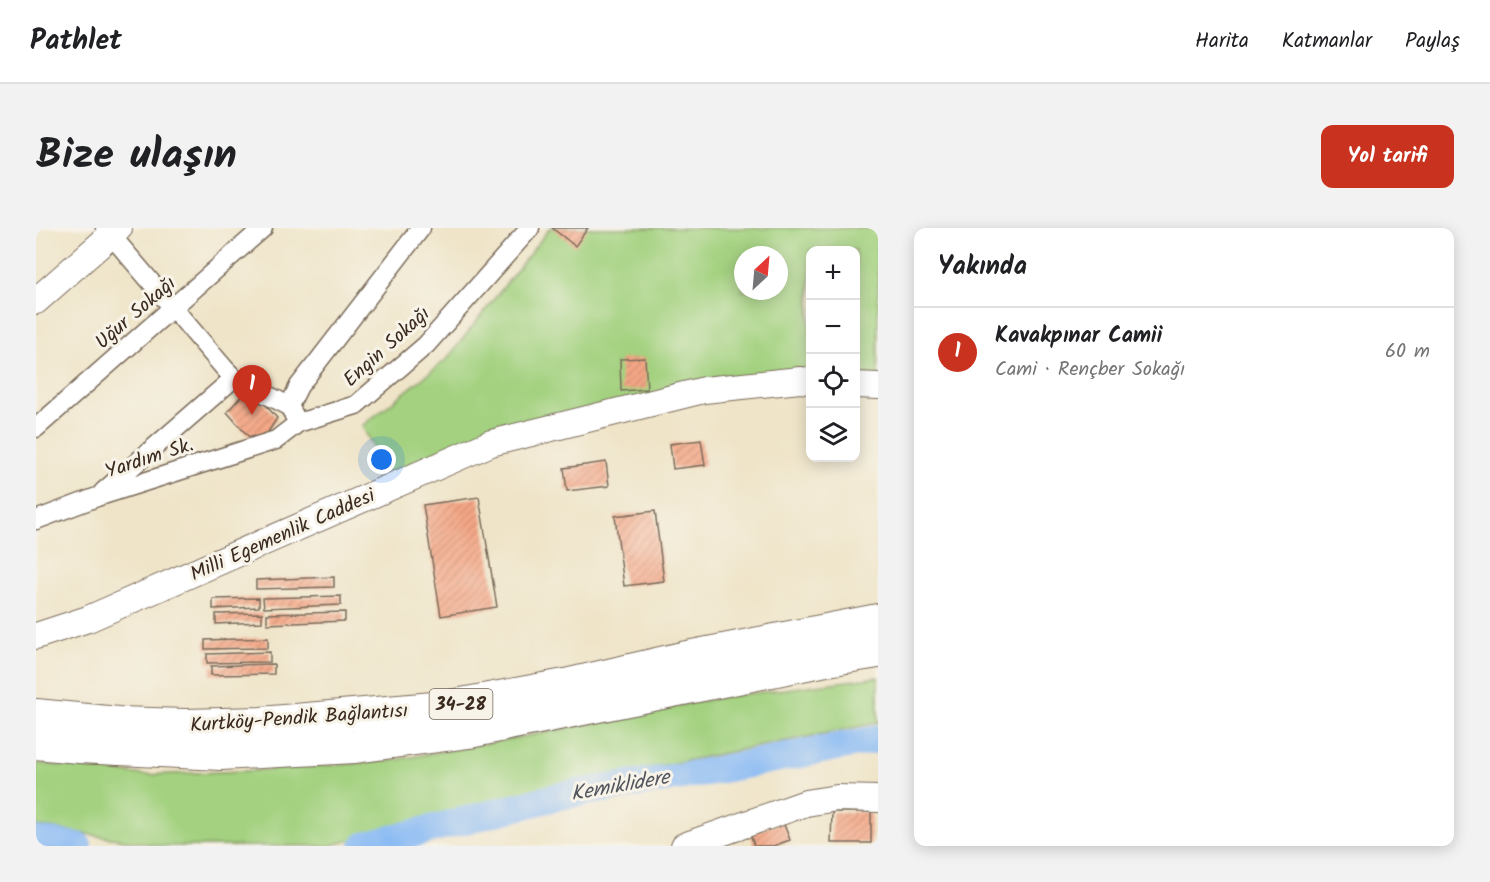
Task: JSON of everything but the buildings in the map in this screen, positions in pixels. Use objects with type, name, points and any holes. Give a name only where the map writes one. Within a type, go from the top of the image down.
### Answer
[{"type":"highway","name":"Kurtköy-Pendik Bağlantısı","points":[[36,715],[118,723],[185,725],[261,723],[445,707],[566,685],[830,628],[878,620]]},
{"type":"highway","name":"Kurtköy-Pendik Bağlantısı","points":[[36,743],[221,754],[355,747],[469,732],[822,661],[878,652]]},
{"type":"highway","points":[[822,661],[878,662]]},
{"type":"highway","points":[[36,758],[85,758],[170,752]]},
{"type":"street","name":"Uğur Sokağı","points":[[36,428],[263,228]]},
{"type":"street","points":[[289,406],[298,386],[421,228]]},
{"type":"street","name":"Engin Sokağı","points":[[276,440],[298,423],[356,405],[426,345],[530,228]]},
{"type":"street","points":[[36,301],[112,230],[173,308],[234,378],[289,406],[298,423]]},
{"type":"street","points":[[97,497],[234,378]]},
{"type":"street","name":"Milli Egemenlik Caddesi","points":[[36,636],[88,619],[491,443],[704,390],[806,381]]},
{"type":"street","points":[[860,386],[878,386]]},
{"type":"street","name":"Yardım Sk.","points":[[36,520],[97,497],[276,440]]},
{"type":"street","points":[[684,846],[806,803],[837,798],[878,799]]},
{"type":"green space","points":[[550,228],[878,228],[878,378],[860,378],[860,246],[806,246],[806,378],[717,378],[390,477],[362,426],[447,359]]},
{"type":"green space","points":[[878,677],[878,723],[583,781],[328,846],[162,846],[36,826],[36,763],[145,775],[267,770],[389,761],[723,697]]},
{"type":"waterway","name":"Kemiklidere","points":[[364,846],[560,796],[707,772],[878,739]]},
{"type":"waterway","name":"Kemiklidere","points":[[36,840],[78,846]]},
{"type":"place","name":"Kavakpınar Camii","points":[[252,415]]}]
